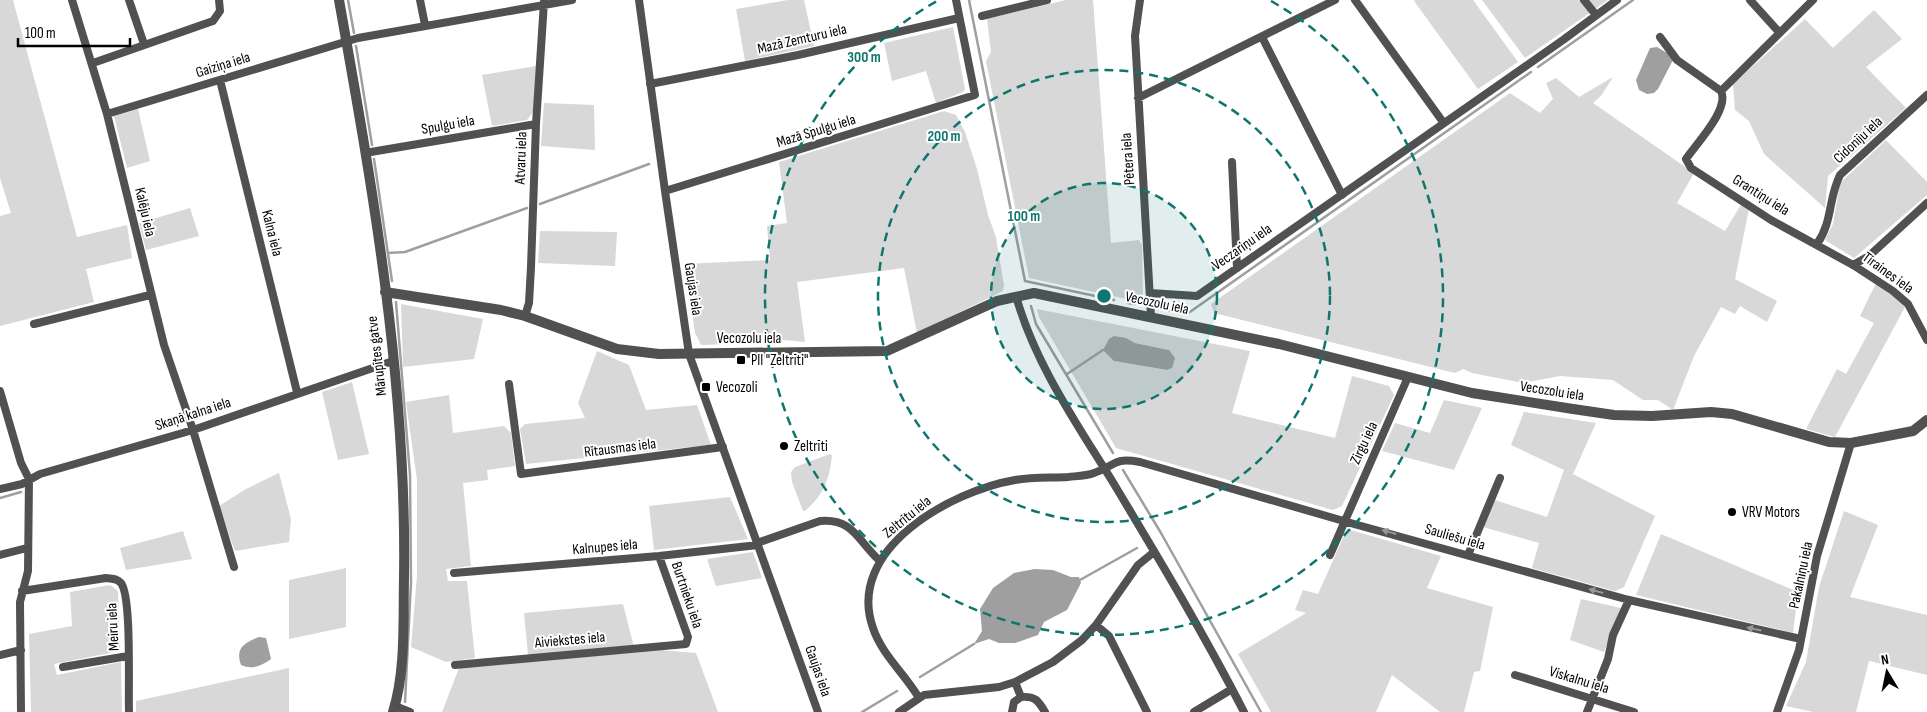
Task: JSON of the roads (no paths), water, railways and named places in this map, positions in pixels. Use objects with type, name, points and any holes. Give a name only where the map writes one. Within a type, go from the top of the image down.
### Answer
[{"type":"street","name":"Kalēju iela","points":[[72,0],[93,62],[107,114],[150,295],[164,345],[193,430],[234,567]]},
{"type":"street","points":[[129,0],[144,44]]},
{"type":"street","points":[[93,62],[213,21],[220,11],[220,0]]},
{"type":"street","name":"Mārupītes gatve","points":[[339,0],[366,153],[385,292],[402,462],[404,555],[402,652],[394,709]]},
{"type":"street","points":[[420,0],[425,25]]},
{"type":"street","name":"Gaiziņa iela","points":[[107,114],[347,42],[544,2],[572,0]]},
{"type":"street","name":"Gaujas iela","points":[[639,0],[664,191],[689,354],[818,712]]},
{"type":"street","points":[[956,0],[960,18]]},
{"type":"street","points":[[982,16],[1047,0]]},
{"type":"street","name":"Pētera iela","points":[[1140,0],[1135,36],[1151,317]]},
{"type":"street","points":[[1138,98],[1336,0]]},
{"type":"street","points":[[1354,0],[1443,122]]},
{"type":"street","points":[[1584,0],[1596,15]]},
{"type":"street","name":"Veczariņu iela","points":[[1150,293],[1197,296],[1443,122],[1563,40],[1617,0]]},
{"type":"street","points":[[1750,0],[1779,32]]},
{"type":"street","points":[[1660,37],[1677,60],[1721,91],[1813,0]]},
{"type":"street","name":"Atvaru iela","points":[[524,316],[529,303],[536,124],[544,2]]},
{"type":"street","name":"Mazā Zemturu iela","points":[[650,84],[781,59],[960,18]]},
{"type":"street","name":"Mazā Spulgu iela","points":[[664,191],[975,95],[960,18]]},
{"type":"street","points":[[1262,38],[1342,195]]},
{"type":"street","name":"Kalna iela","points":[[220,80],[298,392]]},
{"type":"street","name":"Grantiņu iela","points":[[1721,91],[1723,96],[1721,110],[1686,159],[1691,168],[1771,220],[1817,244]]},
{"type":"street","name":"Cidoniju iela","points":[[1817,244],[1829,221],[1835,185],[1840,175],[1927,95]]},
{"type":"street","name":"Spulgu iela","points":[[366,153],[536,124]]},
{"type":"street","points":[[1232,162],[1237,268]]},
{"type":"street","points":[[1853,265],[1869,256],[1927,203]]},
{"type":"street","name":"Tīraines iela","points":[[1817,244],[1893,291],[1908,304],[1927,340]]},
{"type":"street","name":"Vecozolu iela","points":[[385,292],[500,310],[638,353],[689,354],[887,351],[985,306],[1016,296],[1034,293],[1278,344],[1472,393],[1614,415],[1652,416],[1711,412],[1732,414],[1829,442],[1851,443],[1913,431],[1927,420]]},
{"type":"street","points":[[34,324],[150,295]]},
{"type":"street","points":[[1016,296],[1032,342],[1244,712]]},
{"type":"street","name":"Skaņā kalna iela","points":[[0,489],[22,484],[29,479],[193,430],[298,392],[393,361]]},
{"type":"street","name":"Zirgu iela","points":[[1330,555],[1408,377]]},
{"type":"street","name":"Rītausmas iela","points":[[509,384],[521,474],[724,447]]},
{"type":"street","points":[[0,391],[21,463],[29,479],[28,571],[20,602],[21,712]]},
{"type":"street","name":"Pakalniņu iela","points":[[1777,712],[1789,682],[1801,640],[1817,556],[1851,443]]},
{"type":"street","name":"Sauliešu iela","points":[[1104,468],[1122,460],[1140,462],[1629,600],[1801,640]]},
{"type":"street","name":"Zeltrītu iela","points":[[919,698],[886,653],[873,628],[870,604],[879,560],[922,519],[962,496],[1016,480],[1087,475],[1104,468]]},
{"type":"street","points":[[1468,555],[1500,478]]},
{"type":"street","name":"Kalnupes iela","points":[[454,573],[659,556],[758,544],[820,522],[831,520],[843,523],[851,528],[879,560]]},
{"type":"street","points":[[0,555],[27,548]]},
{"type":"street","points":[[904,711],[919,698],[941,691],[999,687],[1015,682],[1053,662],[1082,640],[1096,625],[1138,565],[1154,552]]},
{"type":"street","name":"Burtnieku iela","points":[[659,556],[688,637],[686,644]]},
{"type":"street","name":"Meiru iela","points":[[22,591],[115,579],[122,583],[127,602],[128,712]]},
{"type":"street","points":[[1587,712],[1608,658],[1612,634],[1629,600]]},
{"type":"street","points":[[1096,625],[1108,636],[1147,712]]},
{"type":"street","name":"Aiviekstes iela","points":[[455,665],[686,644]]},
{"type":"street","points":[[0,655],[21,650]]},
{"type":"street","points":[[63,667],[128,656]]},
{"type":"street","name":"Viskalnu iela","points":[[1515,675],[1634,712]]},
{"type":"street","points":[[1015,682],[1020,697]]},
{"type":"street","points":[[1194,712],[1232,689]]},
{"type":"street","points":[[1012,712],[1014,702],[1020,697],[1031,696],[1039,700],[1045,712]]},
{"type":"street","points":[[394,709],[410,712]]},
{"type":"waterway","points":[[348,0],[354,33]]},
{"type":"waterway","points":[[969,0],[1025,281],[1114,300]]},
{"type":"waterway","points":[[1538,67],[1633,0]]},
{"type":"waterway","points":[[356,46],[372,145]]},
{"type":"waterway","points":[[1167,310],[1187,314],[1531,72]]},
{"type":"waterway","points":[[374,159],[392,281]]},
{"type":"waterway","points":[[540,204],[649,164]]},
{"type":"waterway","points":[[388,253],[405,252],[527,208]]},
{"type":"waterway","points":[[396,302],[410,475],[411,582],[405,702]]},
{"type":"waterway","points":[[1128,303],[1135,304]]},
{"type":"waterway","points":[[1031,306],[1036,324],[1113,453]]},
{"type":"waterway","points":[[1067,374],[1103,350]]},
{"type":"waterway","points":[[1123,470],[1161,533],[1261,712]]},
{"type":"waterway","points":[[0,498],[21,492]]},
{"type":"waterway","points":[[1080,580],[1137,548]]},
{"type":"waterway","points":[[920,677],[974,644]]},
{"type":"waterway","points":[[862,712],[897,691]]},
{"type":"place","name":"PII \"Zeltrīti\"","points":[[741,360]]},
{"type":"place","name":"Vecozoli","points":[[706,387]]},
{"type":"place","name":"Zeltrīti","points":[[784,446]]},
{"type":"place","name":"VRV Motors","points":[[1732,512]]}]
